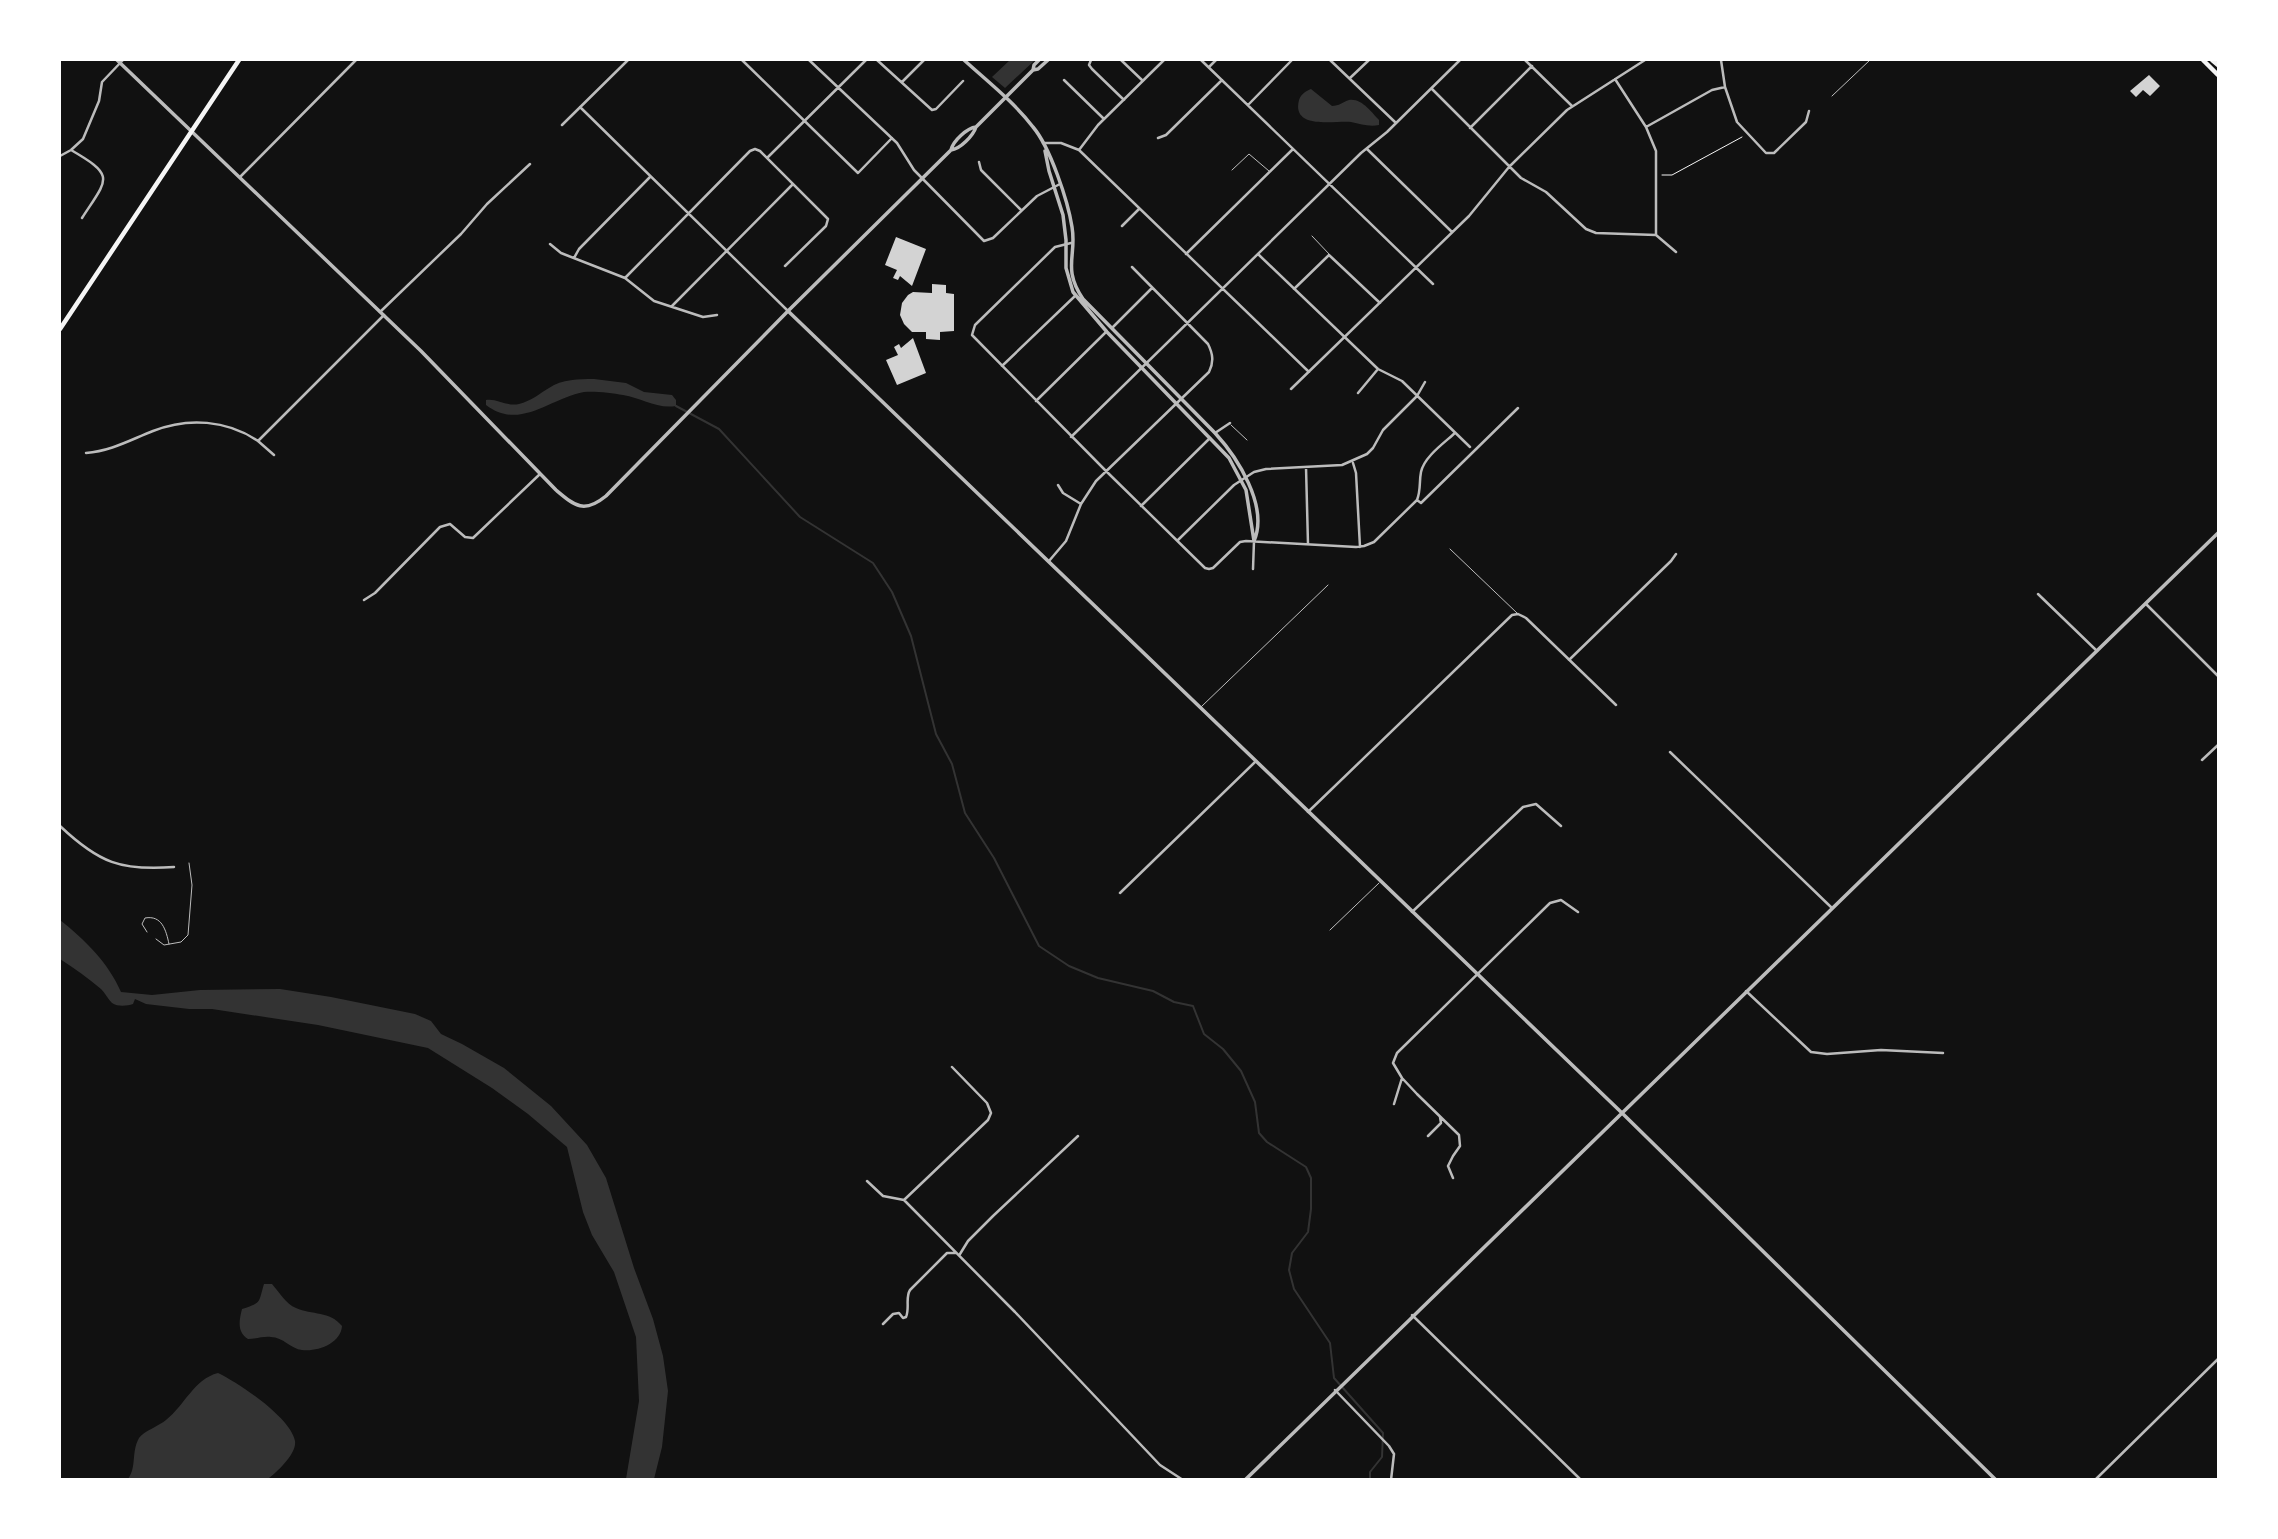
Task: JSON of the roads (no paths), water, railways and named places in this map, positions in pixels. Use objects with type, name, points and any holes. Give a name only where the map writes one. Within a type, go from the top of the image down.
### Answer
[{"type":"main road","points":[[60,329],[239,60]]},
{"type":"main road","points":[[2203,60],[2218,75]]},
{"type":"main road","points":[[2212,60],[2218,65]]},
{"type":"street","points":[[60,156],[80,143],[87,132],[99,101],[102,82],[120,60],[382,314],[540,474],[572,504],[589,506],[606,496],[951,150],[952,145],[970,128],[976,127],[1033,70],[1048,60]]},
{"type":"street","points":[[240,177],[356,60]]},
{"type":"street","points":[[562,125],[628,60]]},
{"type":"street","points":[[742,60],[858,173],[892,138]]},
{"type":"street","points":[[809,60],[892,138],[922,179],[986,241],[993,238],[1040,194],[1057,185]]},
{"type":"street","points":[[767,158],[866,60]]},
{"type":"street","points":[[877,60],[932,110],[963,81]]},
{"type":"street","points":[[902,83],[924,60]]},
{"type":"street","points":[[964,60],[1033,126],[1050,156],[1057,185],[1072,225],[1069,243],[1077,294],[1107,332],[1229,458],[1244,478]]},
{"type":"street","points":[[1033,70],[1040,60]]},
{"type":"street","points":[[1091,60],[1089,65],[1092,69],[1124,100]]},
{"type":"street","points":[[1121,60],[1143,81]]},
{"type":"street","points":[[1079,150],[1091,132],[1162,60]]},
{"type":"street","points":[[1201,60],[1433,284]]},
{"type":"street","points":[[1209,67],[1216,60]]},
{"type":"street","points":[[1248,105],[1292,60]]},
{"type":"street","points":[[1330,60],[1396,123]]},
{"type":"street","points":[[1350,78],[1369,60]]},
{"type":"street","points":[[1071,437],[1460,60]]},
{"type":"street","points":[[1525,60],[1572,106]]},
{"type":"street","points":[[1291,389],[1480,204],[1509,167],[1572,106],[1645,60]]},
{"type":"street","points":[[1721,60],[1737,122],[1766,153],[1771,154],[1806,122],[1809,111]]},
{"type":"street","points":[[1470,128],[1532,66]]},
{"type":"street","points":[[1615,79],[1646,127],[1656,151],[1656,235]]},
{"type":"street","points":[[1064,80],[1104,119]]},
{"type":"street","points":[[1158,138],[1166,135],[1222,80]]},
{"type":"street","points":[[1646,127],[1712,90],[1726,87]]},
{"type":"street","points":[[1431,89],[1521,178],[1546,192],[1589,231],[1656,235],[1676,252]]},
{"type":"street","points":[[580,107],[1255,762],[1621,1112],[1996,1479]]},
{"type":"street","points":[[1043,143],[1061,143],[1079,150],[1309,372]]},
{"type":"street","points":[[625,278],[750,151],[755,149],[826,215],[828,221],[785,266]]},
{"type":"street","points":[[1186,254],[1293,149]]},
{"type":"street","points":[[1367,149],[1452,232]]},
{"type":"street","points":[[71,150],[95,164],[103,175],[101,188],[82,218]]},
{"type":"street","points":[[979,162],[981,170],[1021,210]]},
{"type":"street","points":[[258,441],[530,164]]},
{"type":"street","points":[[574,258],[579,248],[650,177]]},
{"type":"street","points":[[672,306],[793,184]]},
{"type":"street","points":[[1122,226],[1139,209]]},
{"type":"street","points":[[1069,243],[1055,247],[1047,253],[975,325],[972,332],[974,339],[1141,506],[1209,569],[1240,542],[1360,547],[1368,545],[1417,500],[1423,465],[1455,433]]},
{"type":"street","points":[[550,244],[561,253],[625,278],[651,299],[703,317],[717,315]]},
{"type":"street","points":[[1258,254],[1378,369],[1402,381],[1470,447]]},
{"type":"street","points":[[1294,289],[1325,257],[1331,256],[1380,303]]},
{"type":"street","points":[[1048,562],[1066,541],[1089,491],[1106,471],[1209,372],[1213,359],[1208,344],[1132,267]]},
{"type":"street","points":[[1112,328],[1152,288]]},
{"type":"street","points":[[1077,294],[1215,433],[1233,455],[1255,506],[1257,533],[1253,569]]},
{"type":"street","points":[[1002,366],[1077,294]]},
{"type":"street","points":[[1036,401],[1107,332]]},
{"type":"street","points":[[1358,393],[1378,369]]},
{"type":"street","points":[[1177,541],[1244,478],[1266,469],[1332,466],[1353,462],[1370,452],[1386,427],[1417,396],[1425,382]]},
{"type":"street","points":[[1417,500],[1421,503],[1518,408]]},
{"type":"street","points":[[86,453],[110,450],[159,428],[186,422],[225,426],[258,441],[274,455]]},
{"type":"street","points":[[1215,433],[1230,424]]},
{"type":"street","points":[[1141,506],[1210,438]]},
{"type":"street","points":[[1353,462],[1360,547]]},
{"type":"street","points":[[1306,467],[1308,544]]},
{"type":"street","points":[[364,600],[375,593],[440,527],[450,524],[467,538],[475,537],[540,474]]},
{"type":"street","points":[[1058,485],[1063,493],[1081,504]]},
{"type":"street","points":[[1245,1479],[2218,533]]},
{"type":"street","points":[[1569,660],[1676,554]]},
{"type":"street","points":[[2038,594],[2097,651]]},
{"type":"street","points":[[2146,604],[2218,676]]},
{"type":"street","points":[[1308,812],[1508,618],[1518,614],[1526,618],[1616,705]]},
{"type":"street","points":[[2202,760],[2218,745]]},
{"type":"street","points":[[1670,752],[1832,908]]},
{"type":"street","points":[[1120,893],[1255,762]]},
{"type":"street","points":[[1412,912],[1523,807],[1536,804],[1561,826]]},
{"type":"street","points":[[60,826],[88,849],[111,863],[136,869],[174,867]]},
{"type":"street","points":[[1453,1178],[1448,1167],[1461,1140],[1457,1132],[1402,1078],[1394,1063],[1397,1052],[1550,903],[1561,900],[1577,912]]},
{"type":"street","points":[[1746,991],[1811,1052],[1827,1054],[1881,1049],[1942,1054]]},
{"type":"street","points":[[904,1200],[988,1120],[991,1113],[987,1103],[952,1067]]},
{"type":"street","points":[[1394,1104],[1402,1078]]},
{"type":"street","points":[[1428,1136],[1441,1123],[1440,1117]]},
{"type":"street","points":[[959,1255],[984,1224],[1078,1136]]},
{"type":"street","points":[[867,1181],[883,1196],[904,1200],[1160,1465],[1184,1479]]},
{"type":"street","points":[[883,1324],[893,1314],[899,1313],[903,1318],[906,1317],[910,1290],[947,1253],[959,1255]]},
{"type":"street","points":[[1412,1315],[1581,1479]]},
{"type":"street","points":[[2095,1479],[2218,1359]]},
{"type":"street","points":[[1335,1390],[1389,1446],[1394,1454],[1391,1479]]},
{"type":"lane","points":[[1832,96],[1870,60]]},
{"type":"lane","points":[[1232,170],[1249,154],[1270,172]]},
{"type":"lane","points":[[1312,236],[1331,256]]},
{"type":"lane","points":[[1230,424],[1247,440]]},
{"type":"lane","points":[[1450,549],[1518,614]]},
{"type":"lane","points":[[1200,708],[1328,585]]},
{"type":"lane","points":[[156,939],[164,946],[181,942],[188,935],[192,885],[189,863]]},
{"type":"lane","points":[[1330,930],[1380,881]]},
{"type":"lane","points":[[147,932],[142,924],[145,918],[158,919],[169,945]]},
{"type":"waterway","points":[[676,406],[719,429],[800,517],[873,563],[892,592],[911,636],[936,734],[952,764],[965,813],[994,858],[1039,946],[1069,966],[1098,978],[1153,991],[1174,1002],[1193,1006],[1204,1034],[1223,1049],[1241,1071],[1255,1102],[1259,1133],[1267,1142],[1306,1167],[1311,1178],[1308,1232],[1292,1253],[1289,1270],[1294,1289],[1330,1343],[1334,1378],[1383,1433],[1382,1457],[1370,1472],[1370,1480]]}]
